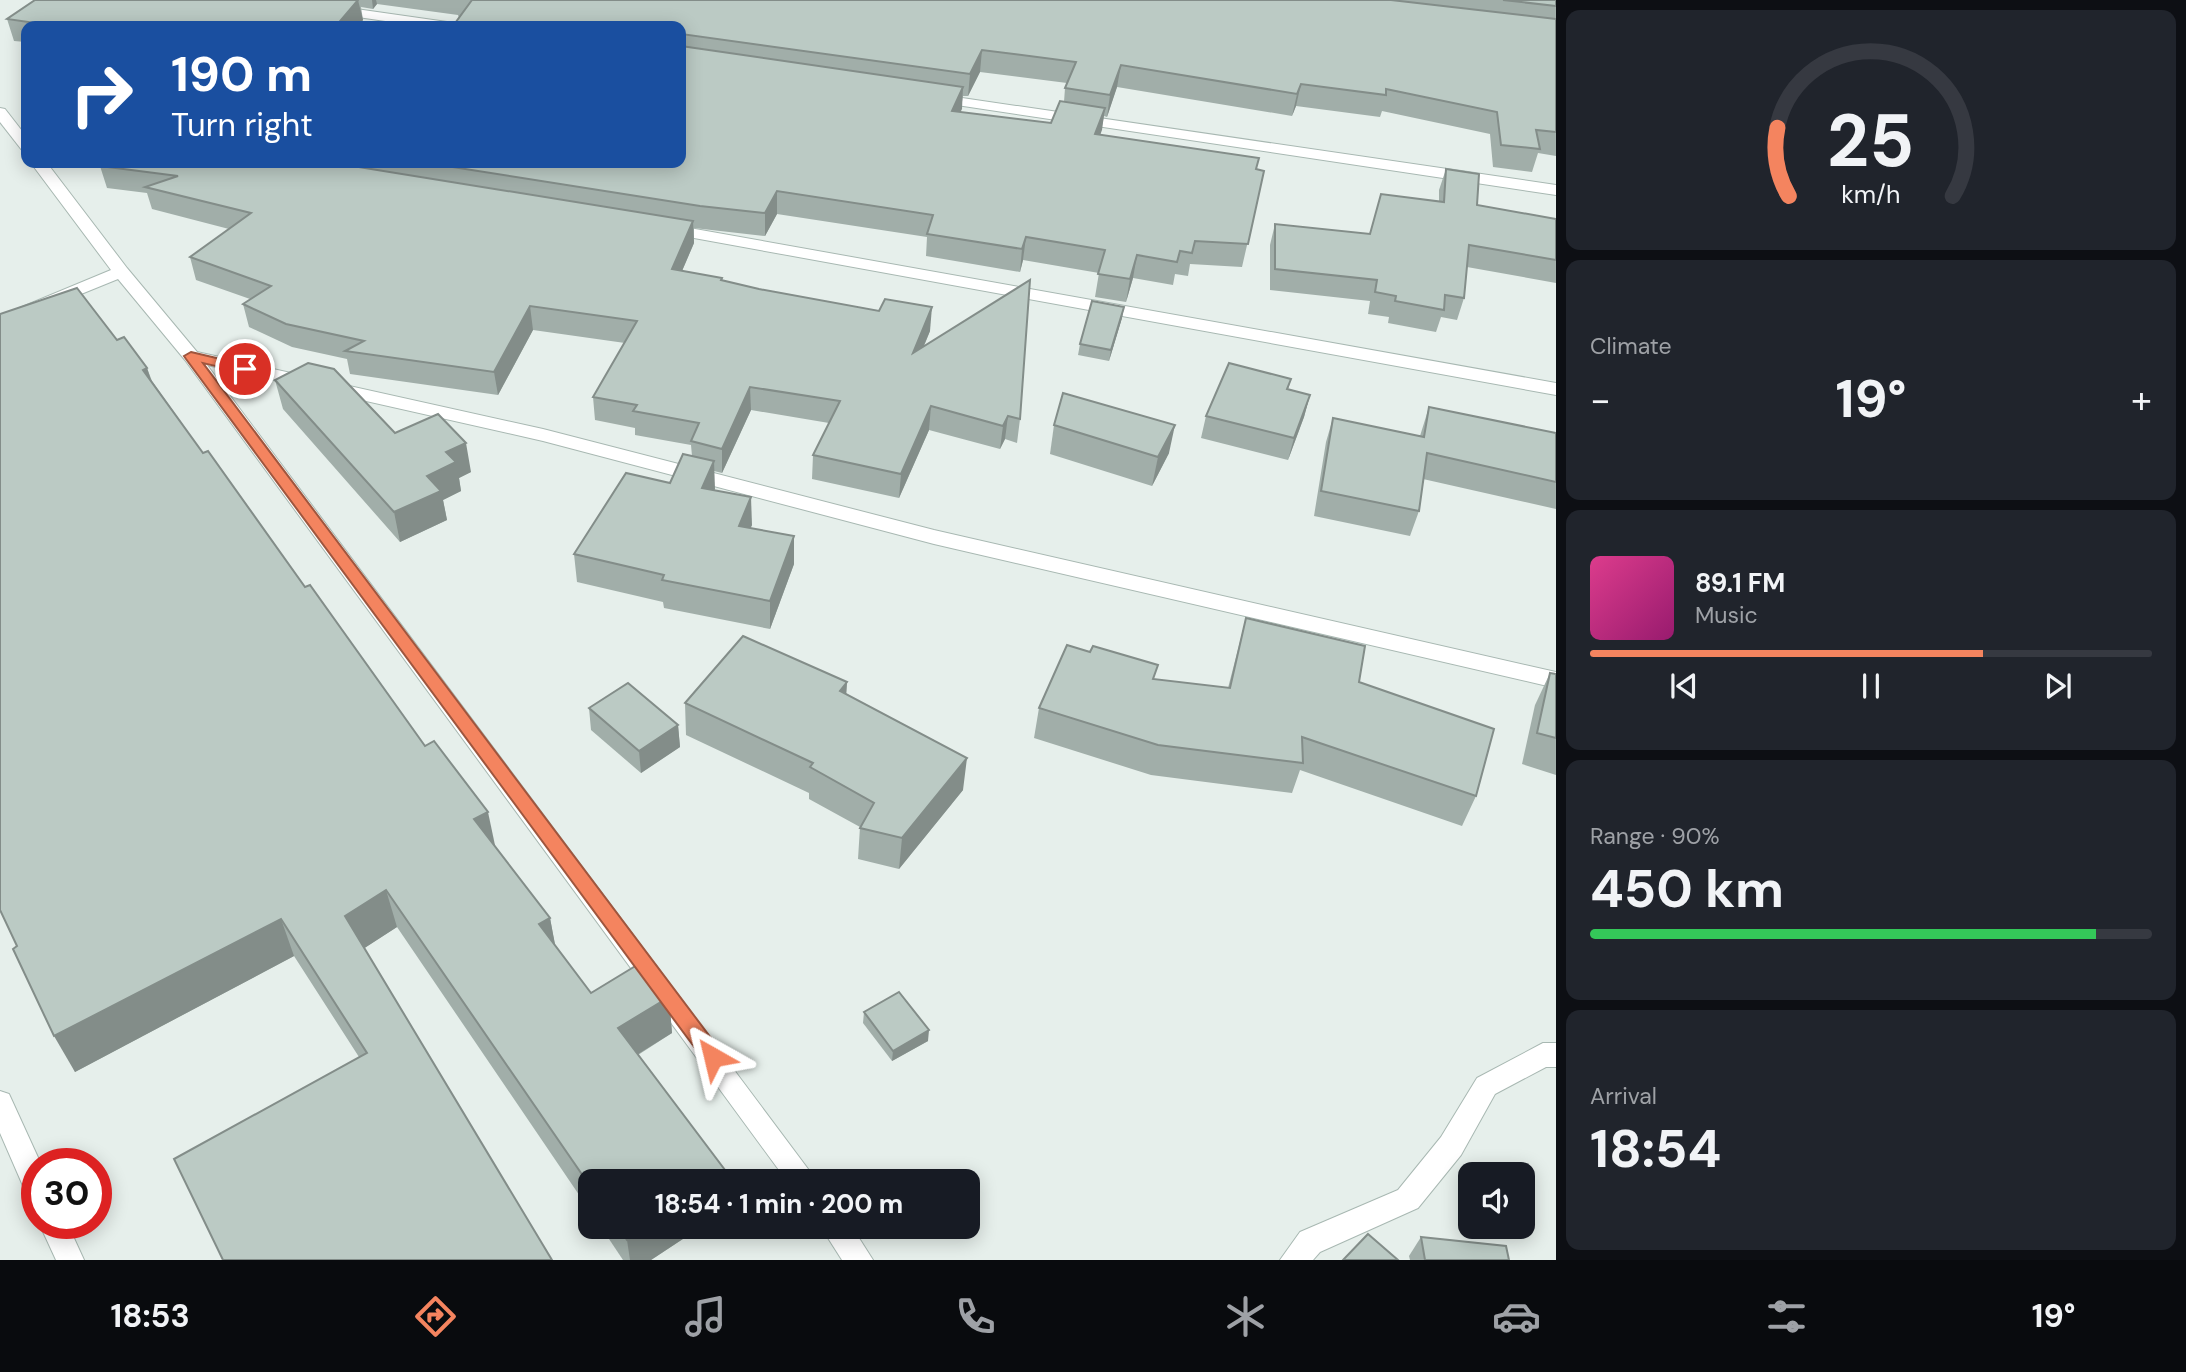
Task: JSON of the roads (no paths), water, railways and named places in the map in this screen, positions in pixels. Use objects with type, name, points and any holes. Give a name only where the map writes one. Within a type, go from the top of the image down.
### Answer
[{"type":"street","points":[[324,8],[413,21]]},
{"type":"street","points":[[913,95],[1556,190]]},
{"type":"street","points":[[0,112],[19,127]]},
{"type":"street","points":[[43,168],[121,272],[191,356],[794,1169]]},
{"type":"street","points":[[653,227],[1556,389]]},
{"type":"street","points":[[0,321],[121,272]]},
{"type":"street","points":[[191,356],[543,435],[934,537],[1556,680]]},
{"type":"street","points":[[1294,1260],[1310,1242],[1408,1199],[1451,1146],[1486,1086],[1542,1055],[1556,1055]]},
{"type":"street","points":[[0,1102],[21,1150]]},
{"type":"street","points":[[60,1239],[70,1260]]},
{"type":"street","points":[[844,1239],[859,1260]]}]
